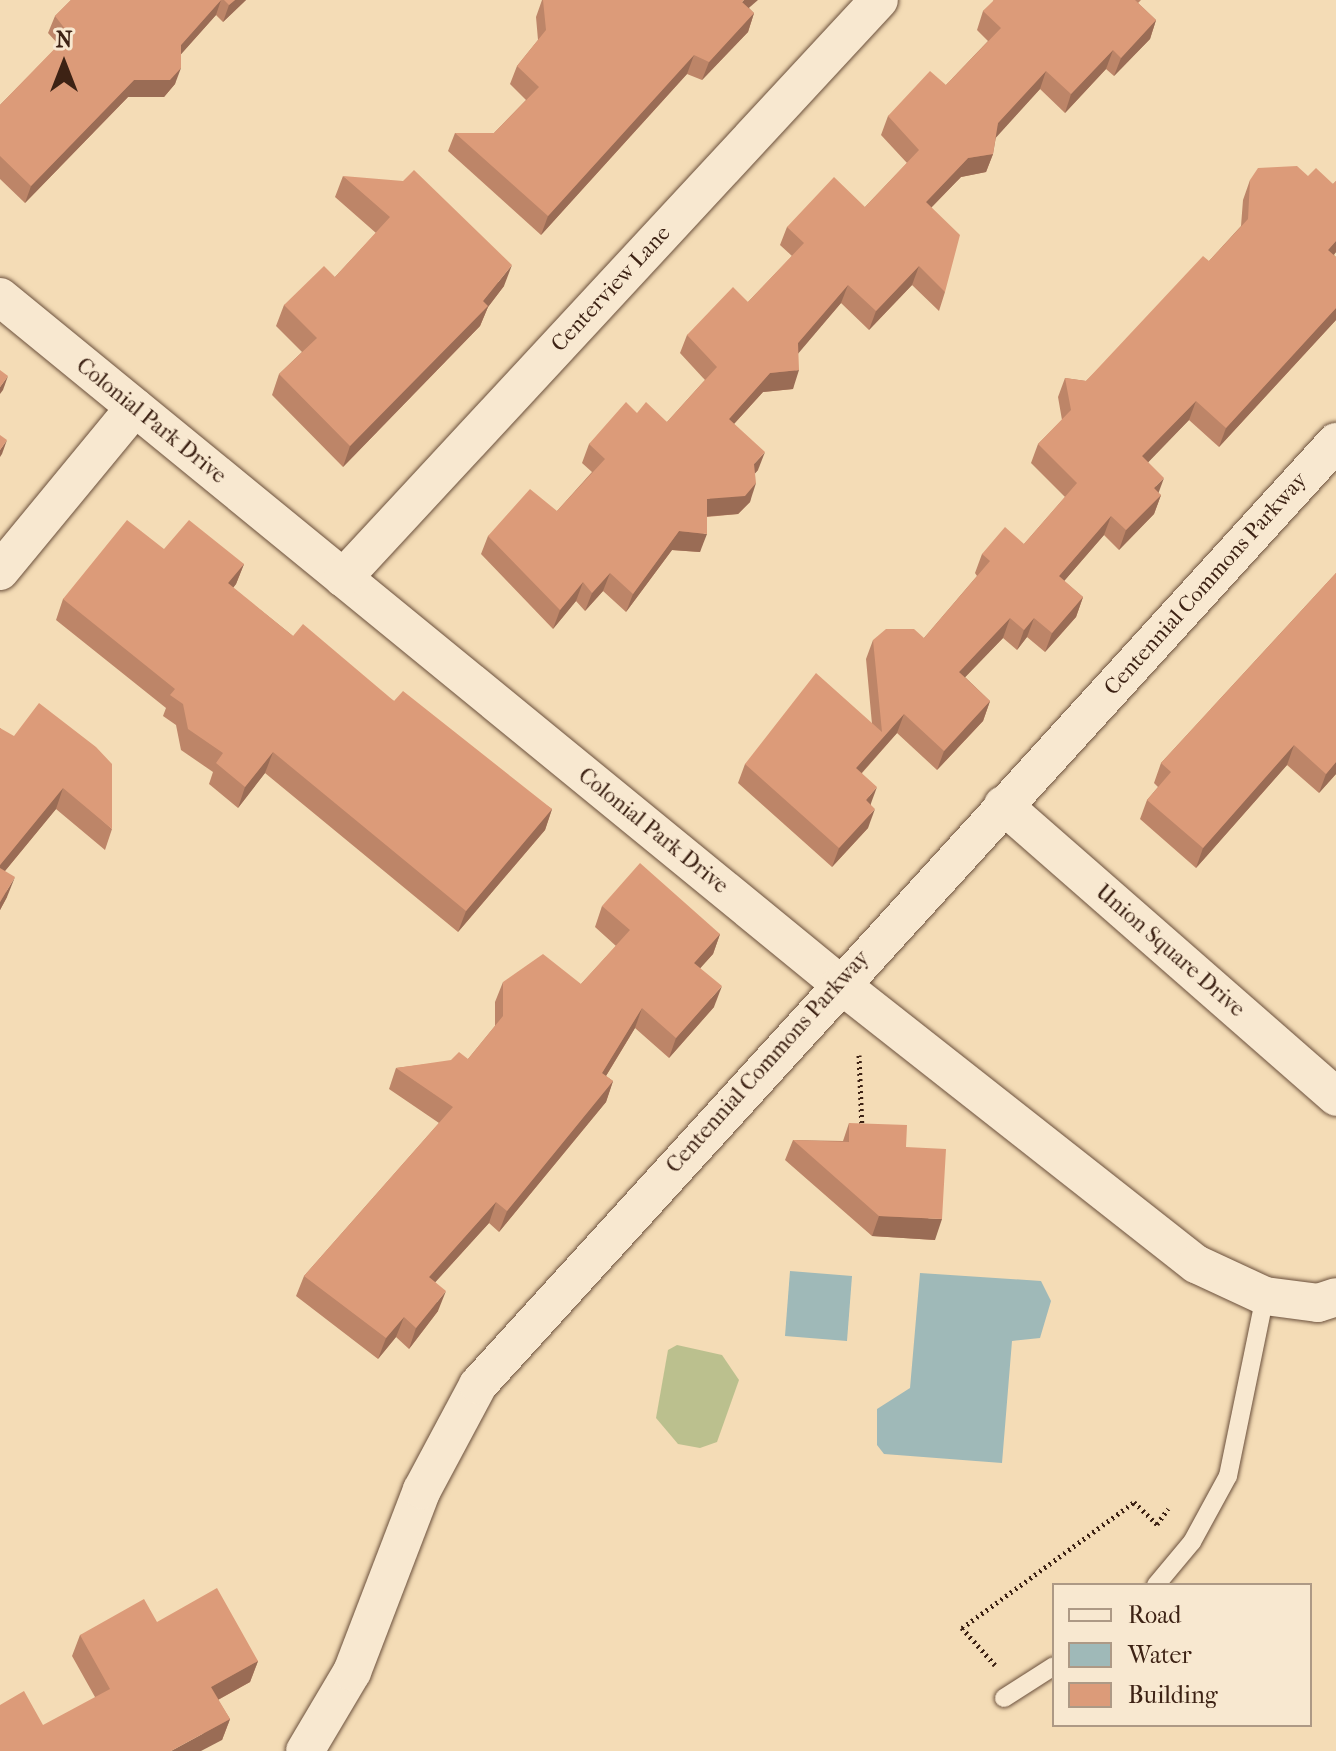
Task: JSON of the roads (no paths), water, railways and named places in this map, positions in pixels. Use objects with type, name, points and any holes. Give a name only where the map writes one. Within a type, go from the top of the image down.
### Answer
[{"type":"street","name":"Centerview Lane","points":[[343,578],[879,0]]},
{"type":"street","name":"Colonial Park Drive","points":[[0,297],[840,984],[1196,1264],[1265,1296],[1318,1303],[1336,1297]]},
{"type":"street","points":[[0,571],[135,407]]},
{"type":"street","name":"Centennial Commons Parkway","points":[[305,1751],[352,1672],[422,1490],[478,1385],[1336,442]]},
{"type":"street","name":"Union Square Drive","points":[[1003,805],[1336,1097]]},
{"type":"lane","points":[[1158,1583],[1192,1542],[1228,1476],[1265,1296]]},
{"type":"lane","points":[[1004,1698],[1052,1667]]},
{"type":"water","points":[[790,1271],[852,1276],[847,1341],[785,1336]]},
{"type":"water","points":[[920,1273],[1041,1281],[1051,1301],[1040,1338],[1012,1341],[1002,1463],[884,1454],[877,1445],[877,1409],[910,1388]]}]
